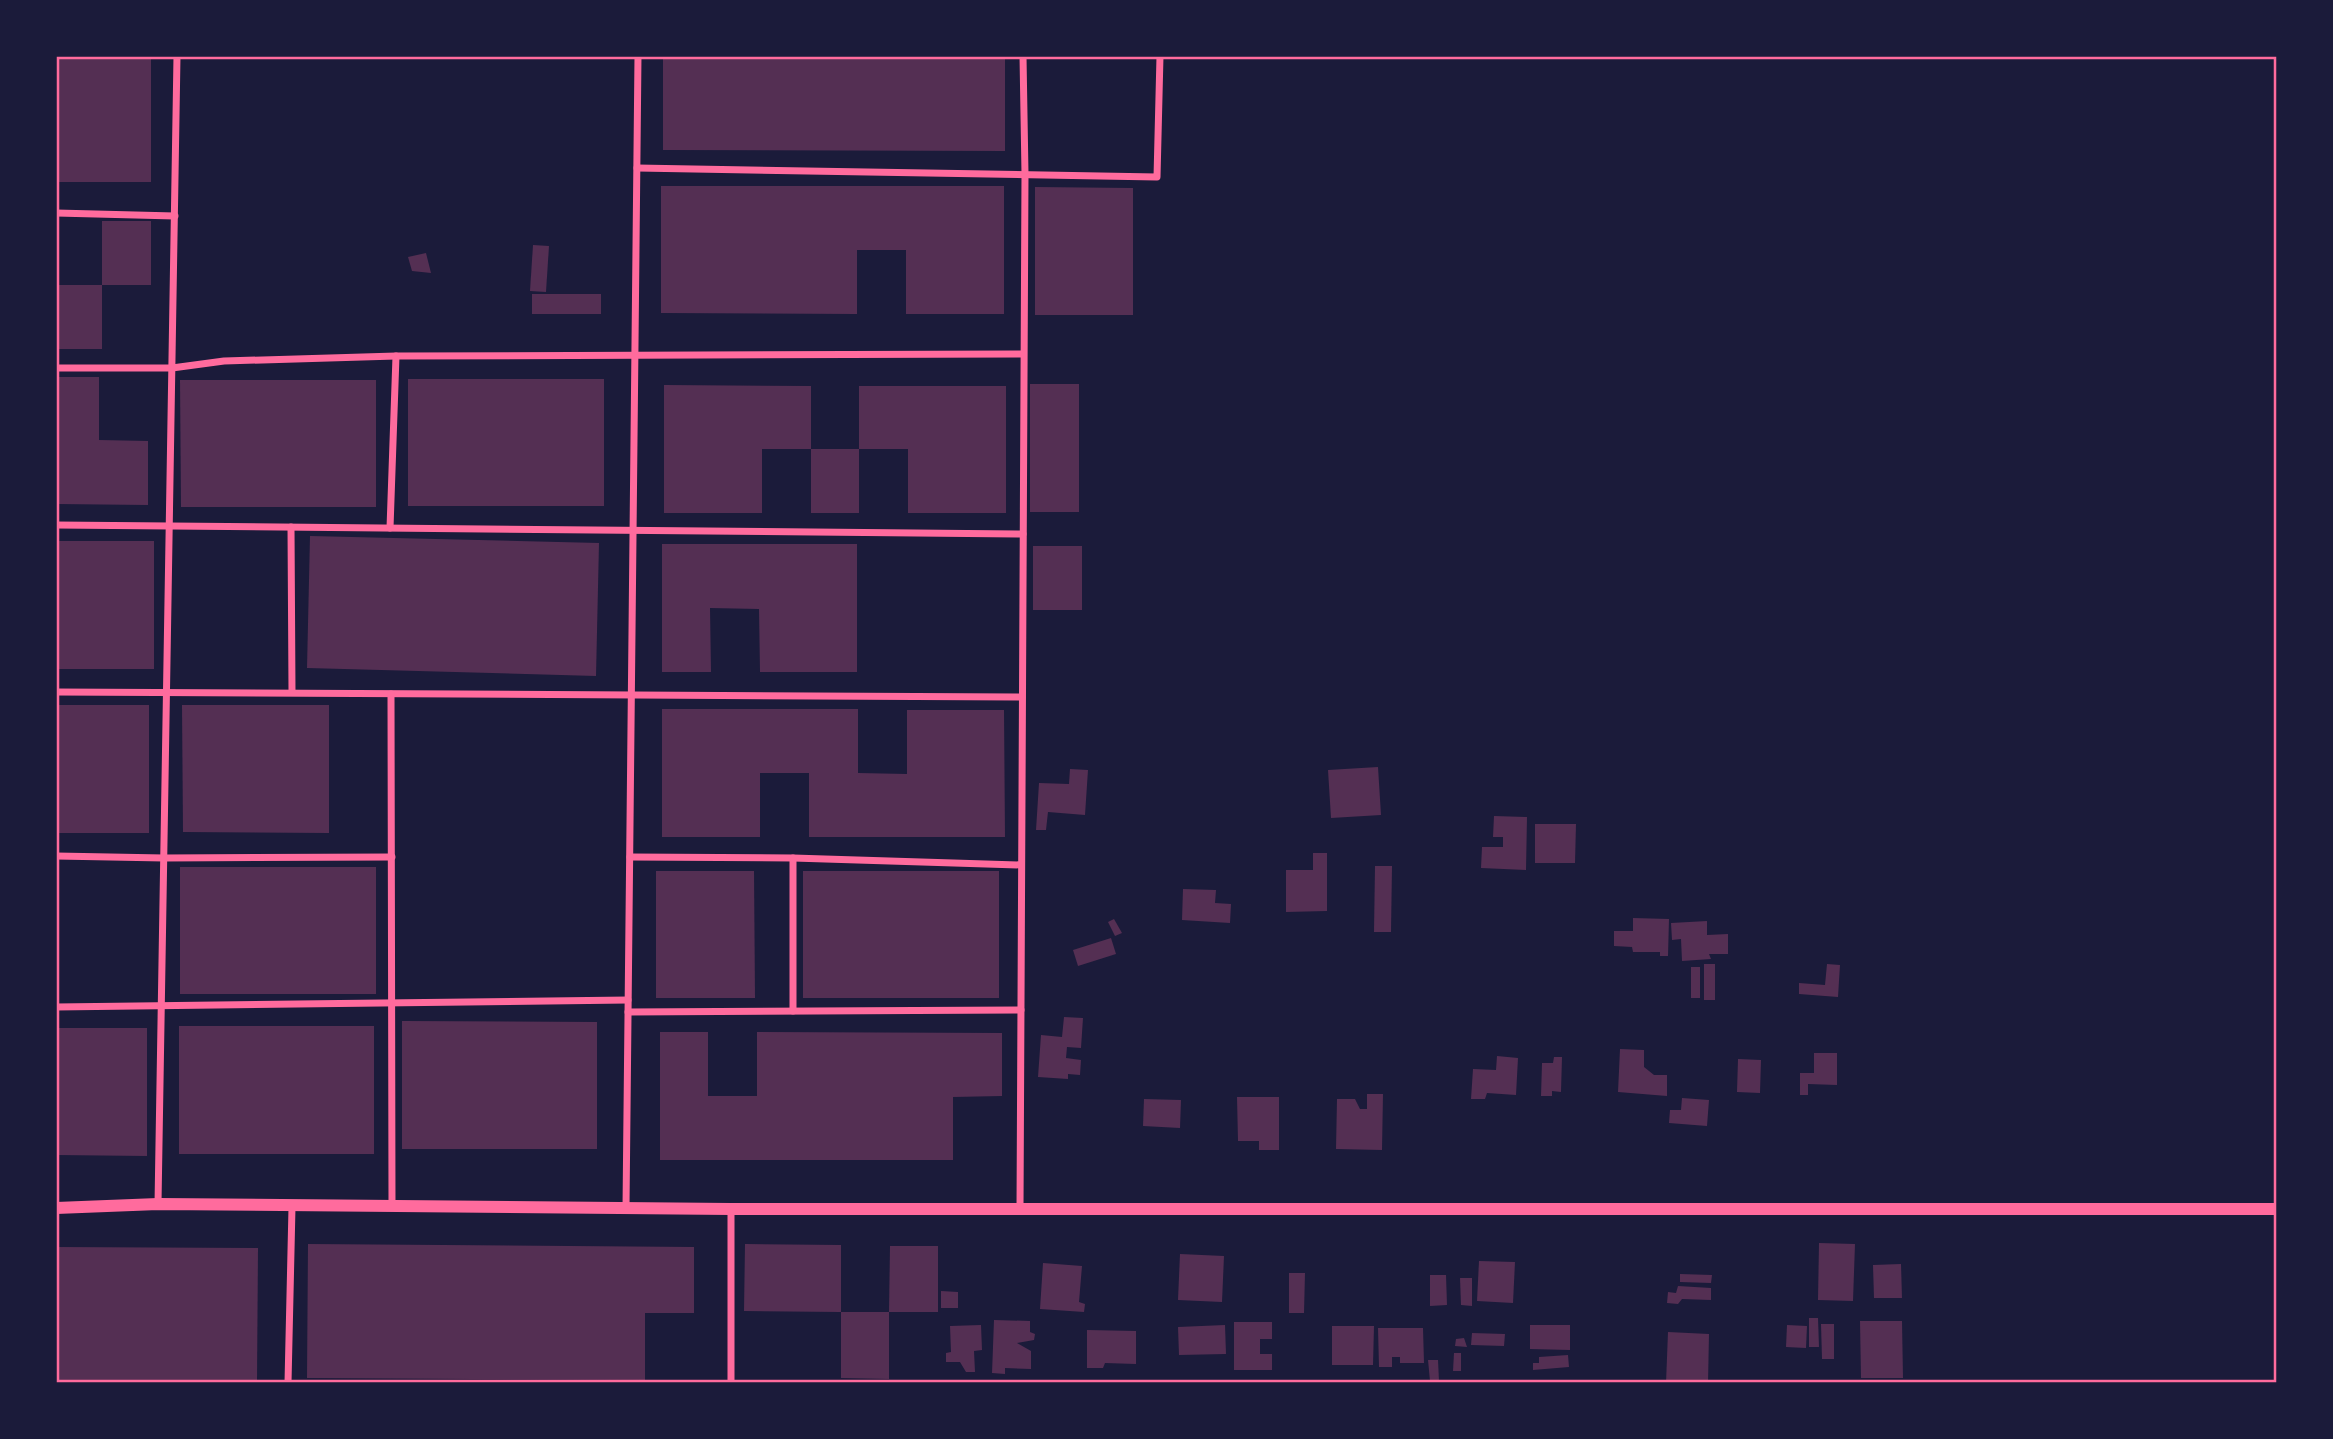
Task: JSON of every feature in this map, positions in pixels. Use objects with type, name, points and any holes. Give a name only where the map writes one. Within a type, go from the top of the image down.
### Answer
[{"type":"street","points":[[159,1204],[177,56]]},
{"type":"street","points":[[626,1208],[638,56]]},
{"type":"street","points":[[1020,1209],[1025,174],[1023,56]]},
{"type":"street","points":[[637,168],[1157,177],[1160,56]]},
{"type":"street","points":[[56,213],[174,216]]},
{"type":"street","points":[[56,368],[172,368],[224,361],[396,356],[1023,354]]},
{"type":"street","points":[[390,528],[396,356]]},
{"type":"street","points":[[56,525],[1023,534]]},
{"type":"street","points":[[291,527],[292,692]]},
{"type":"street","points":[[56,692],[1022,697]]},
{"type":"street","points":[[391,694],[393,1207]]},
{"type":"street","points":[[56,856],[392,857]]},
{"type":"street","points":[[630,857],[1021,864]]},
{"type":"street","points":[[793,858],[793,1011]]},
{"type":"street","points":[[56,1007],[628,1000]]},
{"type":"street","points":[[628,1012],[1021,1010]]},
{"type":"street","points":[[56,1208],[159,1204],[731,1209],[2277,1209]]},
{"type":"street","points":[[288,1383],[292,1206]]},
{"type":"street","points":[[731,1209],[731,1383]]},
{"type":"building","points":[[56,56],[151,56],[151,182],[56,182]]},
{"type":"building","points":[[663,56],[1005,56],[1005,151],[663,150]]},
{"type":"building","points":[[661,186],[1004,186],[1004,314],[906,314],[906,250],[857,250],[857,314],[661,313]]},
{"type":"building","points":[[1035,187],[1133,188],[1133,315],[1035,315]]},
{"type":"building","points":[[102,221],[151,221],[151,285],[102,285]]},
{"type":"building","points":[[533,245],[549,246],[546,292],[530,291]]},
{"type":"building","points":[[426,253],[431,273],[412,271],[408,257]]},
{"type":"building","points":[[56,285],[102,285],[102,349],[56,349]]},
{"type":"building","points":[[532,294],[601,294],[601,314],[532,314]]},
{"type":"building","points":[[56,377],[99,377],[99,440],[148,441],[148,505],[56,504]]},
{"type":"building","points":[[408,379],[604,379],[604,506],[408,506]]},
{"type":"building","points":[[180,380],[376,380],[376,507],[181,507]]},
{"type":"building","points":[[1030,384],[1079,384],[1079,512],[1030,512]]},
{"type":"building","points":[[664,385],[811,386],[811,449],[762,449],[762,513],[664,513]]},
{"type":"building","points":[[859,386],[1006,386],[1006,513],[908,513],[908,449],[859,449]]},
{"type":"building","points":[[811,449],[859,449],[859,513],[811,513]]},
{"type":"building","points":[[310,536],[599,543],[596,676],[307,668]]},
{"type":"building","points":[[56,541],[154,541],[154,669],[56,669]]},
{"type":"building","points":[[662,544],[857,544],[857,672],[760,672],[759,609],[710,608],[711,672],[662,672]]},
{"type":"building","points":[[1033,546],[1082,546],[1082,610],[1033,610]]},
{"type":"building","points":[[56,705],[149,705],[149,833],[56,833]]},
{"type":"building","points":[[182,705],[329,705],[329,833],[183,832]]},
{"type":"building","points":[[662,709],[858,709],[858,773],[907,774],[907,710],[1004,710],[1005,837],[809,837],[809,773],[760,773],[760,837],[662,837]]},
{"type":"building","points":[[1378,767],[1381,815],[1331,818],[1328,770]]},
{"type":"building","points":[[1070,769],[1088,770],[1085,815],[1048,812],[1046,830],[1036,830],[1039,783],[1069,784]]},
{"type":"building","points":[[1494,816],[1527,817],[1526,870],[1481,868],[1482,847],[1503,847],[1503,837],[1493,837]]},
{"type":"building","points":[[1535,824],[1576,824],[1575,863],[1535,863]]},
{"type":"building","points":[[1313,853],[1327,853],[1327,911],[1286,912],[1286,870],[1313,870]]},
{"type":"building","points":[[1375,866],[1392,866],[1391,932],[1374,932]]},
{"type":"building","points":[[180,867],[376,867],[376,994],[180,994]]},
{"type":"building","points":[[656,871],[754,871],[755,998],[656,998]]},
{"type":"building","points":[[803,871],[999,871],[999,998],[803,998]]},
{"type":"building","points":[[1183,889],[1216,890],[1215,903],[1231,904],[1230,923],[1182,920]]},
{"type":"building","points":[[1633,918],[1669,919],[1668,956],[1660,956],[1660,952],[1633,952],[1632,947],[1614,946],[1614,931],[1633,931]]},
{"type":"building","points":[[1114,919],[1122,933],[1115,936],[1108,922]]},
{"type":"building","points":[[1707,921],[1707,935],[1728,934],[1728,954],[1709,954],[1711,959],[1682,961],[1681,939],[1672,940],[1671,923]]},
{"type":"building","points":[[1111,938],[1116,954],[1078,966],[1073,950]]},
{"type":"building","points":[[1704,964],[1715,964],[1715,1000],[1704,1000]]},
{"type":"building","points":[[1827,964],[1840,965],[1838,997],[1799,994],[1799,983],[1825,985]]},
{"type":"building","points":[[1691,967],[1700,967],[1700,998],[1691,998]]},
{"type":"building","points":[[1064,1017],[1083,1018],[1081,1048],[1067,1047],[1066,1058],[1081,1060],[1080,1075],[1068,1074],[1068,1079],[1038,1077],[1041,1035],[1062,1037]]},
{"type":"building","points":[[402,1021],[597,1022],[597,1149],[402,1149]]},
{"type":"building","points":[[179,1026],[374,1026],[374,1154],[179,1154]]},
{"type":"building","points":[[56,1028],[147,1028],[147,1156],[56,1155]]},
{"type":"building","points":[[660,1032],[708,1032],[708,1096],[757,1096],[757,1032],[1002,1033],[1002,1096],[953,1097],[953,1160],[660,1160]]},
{"type":"building","points":[[1620,1049],[1644,1050],[1644,1067],[1654,1075],[1667,1075],[1667,1096],[1618,1092]]},
{"type":"building","points":[[1814,1053],[1837,1053],[1837,1085],[1808,1084],[1808,1095],[1800,1095],[1800,1073],[1814,1073]]},
{"type":"building","points":[[1497,1056],[1518,1058],[1516,1095],[1487,1093],[1485,1099],[1471,1099],[1473,1069],[1496,1070]]},
{"type":"building","points":[[1554,1057],[1562,1057],[1561,1092],[1552,1091],[1552,1096],[1541,1096],[1542,1063],[1553,1063]]},
{"type":"building","points":[[1738,1059],[1761,1060],[1760,1093],[1737,1092]]},
{"type":"building","points":[[1367,1094],[1383,1094],[1382,1150],[1336,1149],[1337,1099],[1355,1099],[1360,1109],[1367,1109]]},
{"type":"building","points":[[1237,1097],[1279,1097],[1279,1150],[1259,1150],[1259,1141],[1238,1141]]},
{"type":"building","points":[[1682,1098],[1709,1100],[1707,1126],[1669,1123],[1670,1110],[1681,1110]]},
{"type":"building","points":[[1144,1099],[1181,1100],[1180,1128],[1143,1126]]},
{"type":"building","points":[[1819,1243],[1855,1244],[1853,1301],[1818,1300]]},
{"type":"building","points":[[308,1244],[694,1247],[694,1313],[645,1313],[645,1380],[307,1378]]},
{"type":"building","points":[[745,1244],[841,1245],[841,1312],[744,1311]]},
{"type":"building","points":[[890,1246],[938,1246],[938,1312],[889,1312]]},
{"type":"building","points":[[56,1247],[258,1248],[257,1382],[56,1381]]},
{"type":"building","points":[[1180,1254],[1224,1256],[1222,1302],[1178,1300]]},
{"type":"building","points":[[1479,1261],[1515,1262],[1513,1303],[1477,1301]]},
{"type":"building","points":[[1043,1263],[1082,1266],[1079,1302],[1085,1304],[1084,1312],[1040,1309]]},
{"type":"building","points":[[1901,1264],[1902,1298],[1874,1298],[1873,1265]]},
{"type":"building","points":[[1289,1273],[1305,1273],[1304,1313],[1289,1313]]},
{"type":"building","points":[[1680,1274],[1712,1275],[1711,1283],[1680,1282]]},
{"type":"building","points":[[1430,1275],[1446,1275],[1447,1305],[1430,1306]]},
{"type":"building","points":[[1460,1278],[1472,1278],[1472,1306],[1461,1305]]},
{"type":"building","points":[[1678,1286],[1711,1288],[1711,1300],[1682,1299],[1678,1304],[1667,1303],[1668,1292],[1676,1293]]},
{"type":"building","points":[[941,1291],[958,1292],[958,1308],[941,1308]]},
{"type":"building","points":[[841,1312],[889,1312],[889,1379],[841,1378]]},
{"type":"building","points":[[1809,1318],[1818,1318],[1819,1347],[1809,1347]]},
{"type":"building","points":[[994,1320],[1030,1321],[1030,1332],[1035,1334],[1034,1340],[1017,1343],[1031,1351],[1031,1369],[1005,1368],[1005,1374],[992,1373]]},
{"type":"building","points":[[1860,1321],[1902,1321],[1903,1378],[1861,1378]]},
{"type":"building","points":[[1234,1322],[1272,1322],[1272,1339],[1260,1339],[1260,1354],[1272,1354],[1272,1370],[1234,1370]]},
{"type":"building","points":[[1821,1324],[1834,1324],[1834,1359],[1822,1359]]},
{"type":"building","points":[[981,1325],[982,1350],[974,1351],[975,1372],[966,1372],[960,1362],[946,1362],[946,1353],[951,1352],[950,1326]]},
{"type":"building","points":[[1225,1325],[1226,1354],[1179,1355],[1178,1327]]},
{"type":"building","points":[[1530,1325],[1570,1325],[1570,1350],[1530,1349]]},
{"type":"building","points":[[1787,1325],[1807,1326],[1806,1348],[1786,1347]]},
{"type":"building","points":[[1332,1326],[1374,1326],[1373,1365],[1332,1365]]},
{"type":"building","points":[[1378,1328],[1423,1328],[1424,1363],[1400,1363],[1400,1357],[1392,1357],[1392,1367],[1379,1367]]},
{"type":"building","points":[[1087,1330],[1136,1331],[1136,1364],[1105,1363],[1103,1368],[1087,1368]]},
{"type":"building","points":[[1668,1332],[1709,1334],[1708,1383],[1666,1383]]},
{"type":"building","points":[[1472,1333],[1505,1334],[1504,1346],[1471,1345]]},
{"type":"building","points":[[1464,1338],[1467,1347],[1455,1346],[1456,1339]]},
{"type":"building","points":[[1454,1353],[1461,1353],[1461,1371],[1453,1371]]},
{"type":"building","points":[[1568,1355],[1569,1367],[1533,1370],[1533,1363],[1539,1363],[1539,1357]]},
{"type":"building","points":[[1428,1360],[1438,1360],[1439,1381],[1430,1381]]}]
